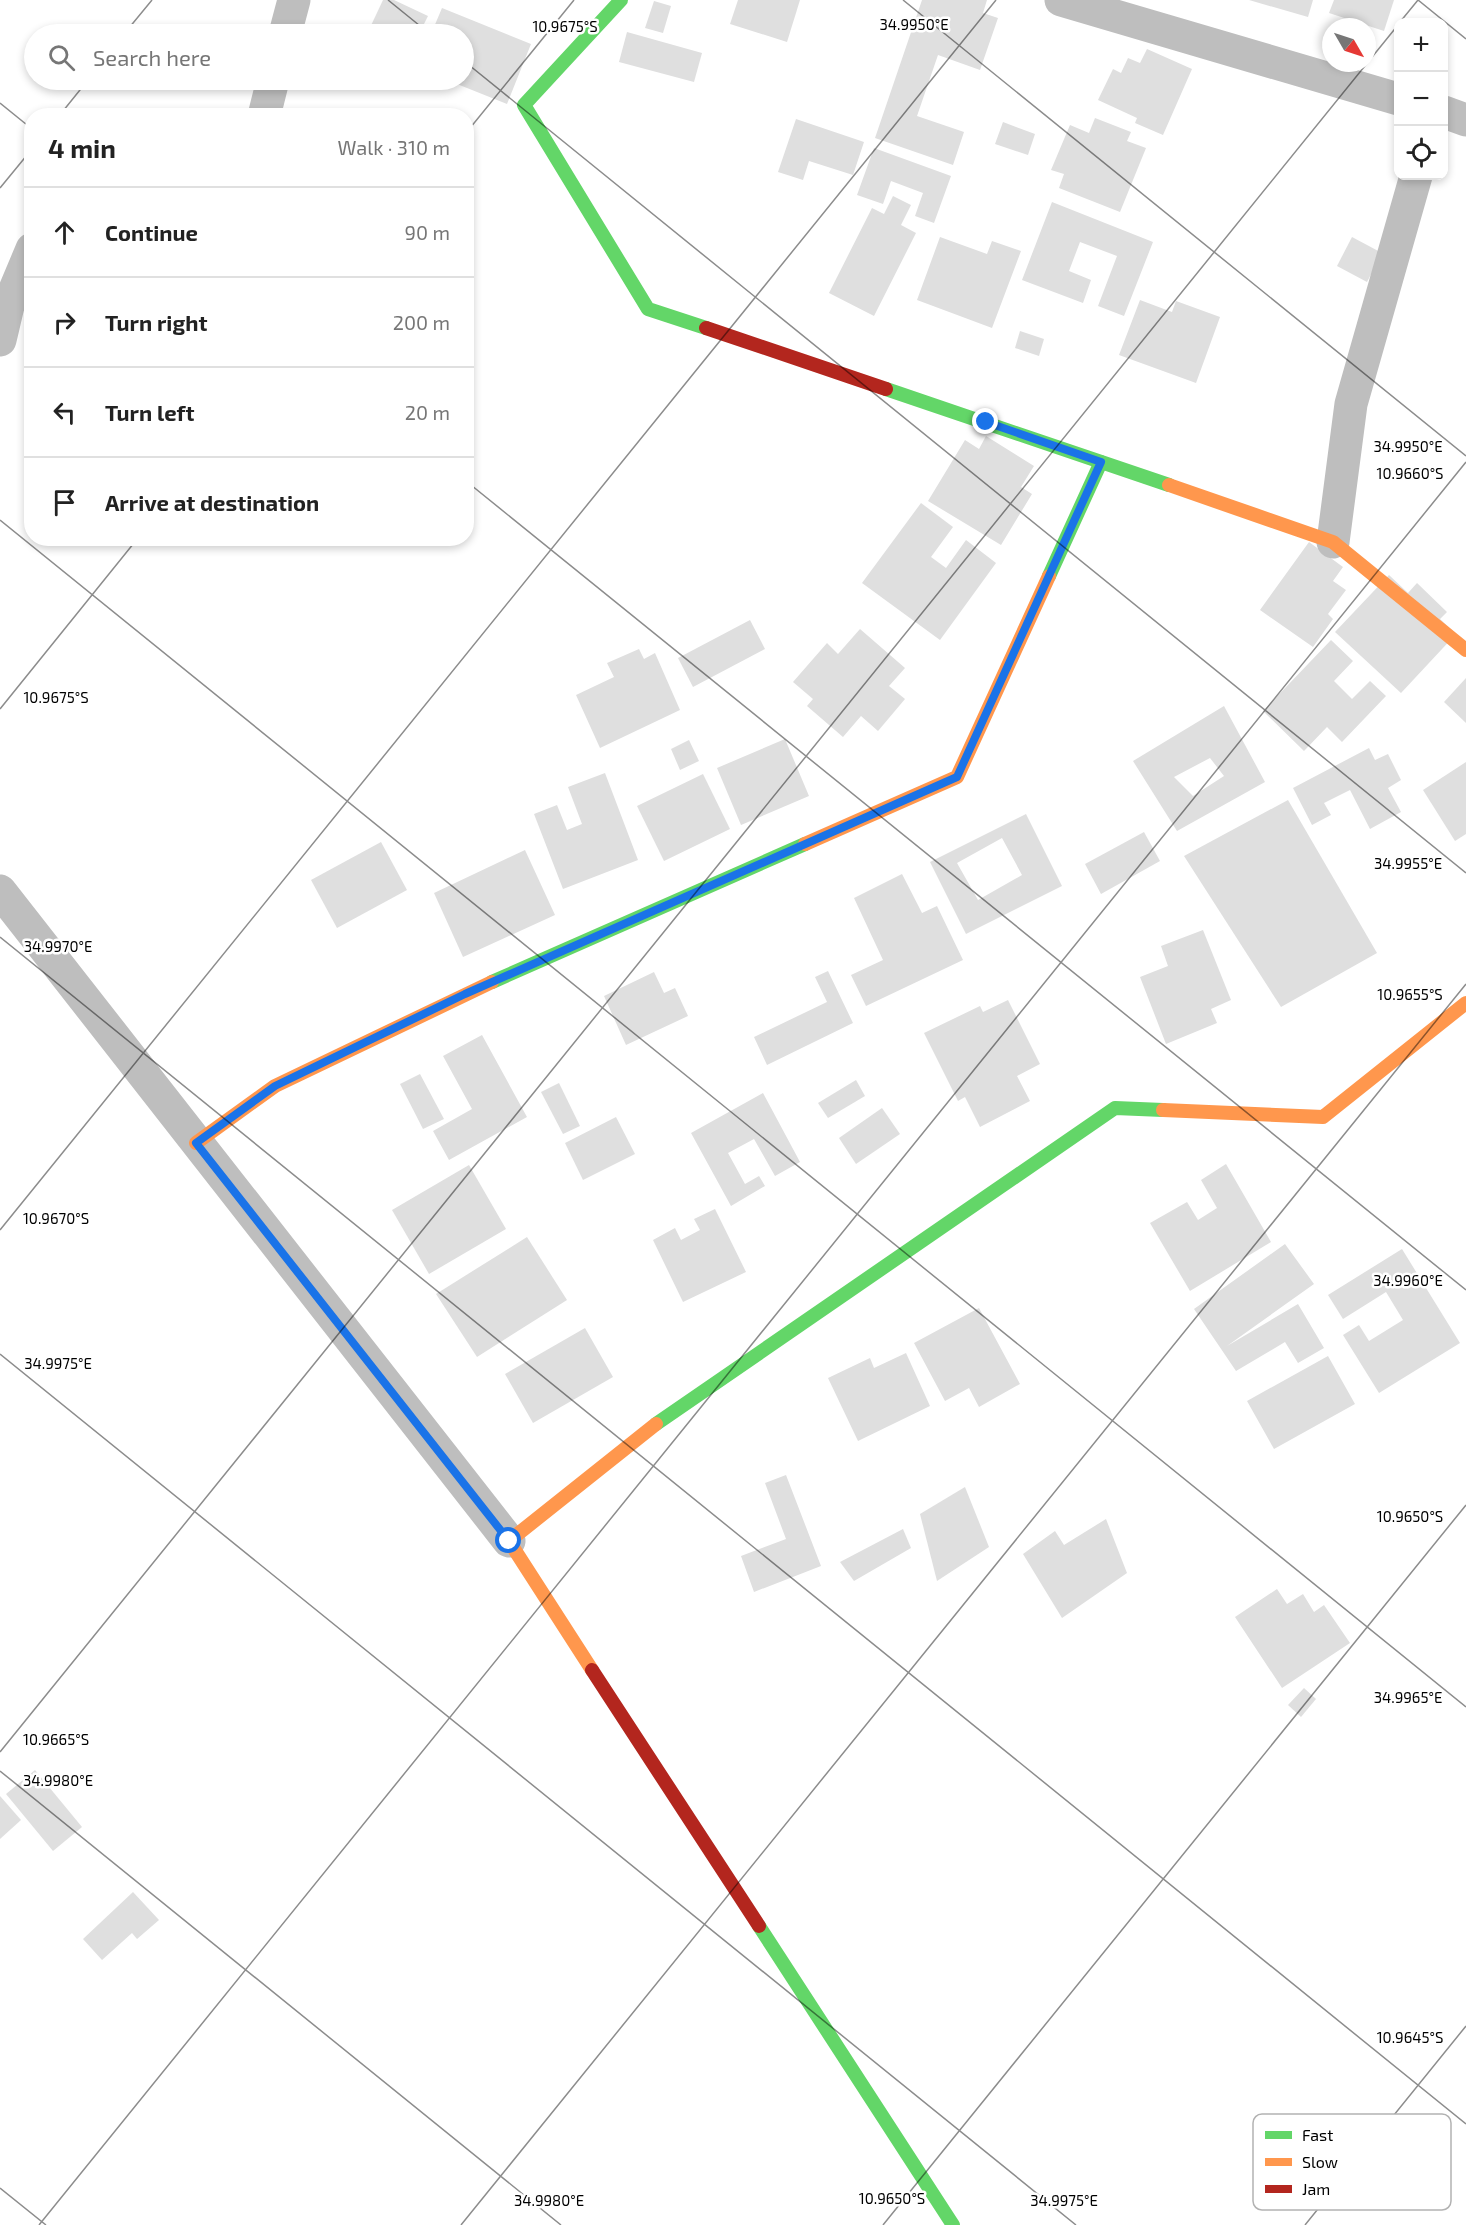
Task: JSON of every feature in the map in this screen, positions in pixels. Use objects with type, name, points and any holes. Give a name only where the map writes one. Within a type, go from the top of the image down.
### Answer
[{"type":"street","points":[[288,24],[294,0]]},
{"type":"street","points":[[621,0],[524,105],[648,309],[1333,542],[1466,650]]},
{"type":"street","points":[[1061,0],[1394,98]]},
{"type":"street","points":[[266,108],[270,90]]},
{"type":"street","points":[[1448,114],[1466,120]]},
{"type":"street","points":[[1333,542],[1351,404],[1415,180]]},
{"type":"street","points":[[0,340],[8,306],[24,268]]},
{"type":"street","points":[[196,1143],[275,1086],[455,999],[957,777],[1101,462]]},
{"type":"street","points":[[0,891],[509,1541],[953,2225]]},
{"type":"street","points":[[509,1541],[676,1408],[1115,1108],[1323,1117],[1466,1003]]},
{"type":"building","points":[[383,0],[394,0],[428,16],[424,24],[372,24]]},
{"type":"building","points":[[738,0],[800,0],[787,42],[730,24]]},
{"type":"building","points":[[922,0],[987,0],[983,13],[998,18],[980,70],[938,55],[917,116],[964,132],[953,165],[875,138]]},
{"type":"building","points":[[1249,0],[1313,0],[1308,17]]},
{"type":"building","points":[[1334,0],[1394,0],[1384,31],[1376,28],[1376,18],[1344,18],[1329,13]]},
{"type":"building","points":[[654,1],[671,6],[663,33],[645,28]]},
{"type":"building","points":[[442,8],[531,44],[507,104],[472,90],[474,90],[474,24],[435,24]]},
{"type":"building","points":[[627,32],[702,53],[694,82],[619,62]]},
{"type":"building","points":[[1147,49],[1192,69],[1163,135],[1135,123],[1137,118],[1098,100],[1113,69],[1121,73],[1128,58],[1140,63]]},
{"type":"building","points":[[1095,118],[1131,132],[1127,141],[1146,148],[1120,212],[1059,188],[1064,174],[1051,170],[1070,125],[1089,133]]},
{"type":"building","points":[[796,119],[864,142],[853,175],[809,161],[803,180],[778,172]]},
{"type":"building","points":[[1003,122],[1035,134],[1028,155],[995,144]]},
{"type":"building","points":[[874,148],[951,176],[934,223],[915,216],[923,193],[891,181],[883,204],[857,195]]},
{"type":"building","points":[[893,196],[911,205],[901,225],[916,233],[874,316],[829,293],[872,208],[884,214]]},
{"type":"building","points":[[1052,202],[1153,242],[1124,316],[1098,306],[1117,256],[1080,242],[1069,271],[1091,280],[1083,303],[1022,280]]},
{"type":"building","points":[[940,237],[987,254],[992,241],[1021,251],[992,328],[917,300]]},
{"type":"building","points":[[1352,237],[1382,253],[1367,282],[1337,266]]},
{"type":"building","points":[[1140,300],[1172,312],[1176,301],[1220,317],[1196,383],[1119,355]]},
{"type":"building","points":[[1020,331],[1044,339],[1039,356],[1015,348]]},
{"type":"building","points":[[986,436],[1034,466],[1021,487],[1032,494],[1001,545],[928,501],[965,440],[979,449]]},
{"type":"building","points":[[921,503],[953,527],[931,557],[946,568],[966,540],[996,563],[940,640],[862,583]]},
{"type":"building","points":[[1309,542],[1343,567],[1333,581],[1346,590],[1328,614],[1333,619],[1313,647],[1260,610]]},
{"type":"building","points":[[1389,575],[1408,593],[1417,583],[1447,612],[1440,619],[1456,634],[1401,693],[1335,632]]},
{"type":"building","points":[[750,620],[765,649],[693,687],[678,658]]},
{"type":"building","points":[[860,629],[905,668],[889,686],[905,699],[878,731],[861,716],[843,737],[807,706],[813,699],[793,682],[827,643],[838,654]]},
{"type":"building","points":[[1331,640],[1353,661],[1334,681],[1352,699],[1370,681],[1386,696],[1342,742],[1327,727],[1304,751],[1263,711]]},
{"type":"building","points":[[639,649],[644,659],[655,653],[680,710],[600,748],[576,695],[614,677],[607,663]]},
{"type":"building","points":[[1466,678],[1466,723],[1444,702]]},
{"type":"building","points":[[1224,706],[1265,782],[1177,831],[1133,761]],"holes":[[[1210,758],[1224,776],[1193,796],[1174,777]]]},
{"type":"building","points":[[785,739],[809,796],[741,825],[717,768]]},
{"type":"building","points":[[689,740],[699,761],[680,770],[671,749]]},
{"type":"building","points":[[1369,748],[1375,760],[1388,754],[1401,780],[1388,788],[1401,812],[1370,829],[1350,790],[1324,803],[1331,815],[1312,825],[1293,788]]},
{"type":"building","points":[[1466,762],[1466,834],[1455,841],[1423,790]]},
{"type":"building","points":[[605,773],[638,860],[563,889],[534,814],[557,805],[567,830],[582,824],[568,787]]},
{"type":"building","points":[[703,774],[730,829],[664,861],[637,806]]},
{"type":"building","points":[[1288,800],[1377,953],[1281,1007],[1184,856]]},
{"type":"building","points":[[1026,814],[1062,886],[966,934],[930,862]],"holes":[[[1002,838],[1022,875],[978,900],[957,863]]]},
{"type":"building","points":[[1144,832],[1160,861],[1101,894],[1085,864]]},
{"type":"building","points":[[381,842],[407,890],[337,928],[311,880]]},
{"type":"building","points":[[525,850],[555,915],[463,957],[434,893]]},
{"type":"building","points":[[902,874],[922,913],[937,906],[963,960],[866,1006],[851,975],[883,960],[854,898]]},
{"type":"building","points":[[1203,930],[1231,1000],[1211,1009],[1217,1023],[1166,1044],[1140,977],[1168,966],[1161,946]]},
{"type":"building","points":[[828,971],[853,1023],[767,1065],[754,1037],[827,1002],[815,977]]},
{"type":"building","points":[[654,972],[664,993],[675,988],[688,1016],[626,1045],[604,996]]},
{"type":"building","points":[[1008,1000],[1040,1064],[1017,1076],[1030,1101],[980,1127],[965,1097],[958,1101],[924,1033],[980,1006],[983,1012]]},
{"type":"building","points":[[482,1035],[527,1117],[449,1160],[433,1131],[472,1109],[443,1056]]},
{"type":"building","points":[[420,1074],[444,1119],[423,1129],[400,1084]]},
{"type":"building","points":[[856,1080],[865,1096],[828,1118],[818,1103]]},
{"type":"building","points":[[559,1083],[580,1126],[563,1134],[541,1092]]},
{"type":"building","points":[[763,1093],[800,1162],[775,1176],[754,1139],[728,1153],[745,1184],[759,1176],[765,1186],[731,1206],[691,1133]]},
{"type":"building","points":[[882,1108],[900,1134],[856,1164],[839,1138]]},
{"type":"building","points":[[616,1117],[635,1154],[583,1180],[565,1143]]},
{"type":"building","points":[[1226,1164],[1271,1242],[1190,1291],[1150,1223],[1187,1202],[1198,1220],[1217,1208],[1201,1180]]},
{"type":"building","points":[[469,1165],[506,1229],[429,1274],[392,1210]]},
{"type":"building","points":[[715,1209],[746,1272],[683,1302],[653,1240],[675,1228],[681,1240],[700,1230],[694,1219]]},
{"type":"building","points":[[527,1237],[567,1300],[477,1357],[436,1294]]},
{"type":"building","points":[[1285,1244],[1314,1284],[1227,1346],[1298,1304],[1324,1348],[1298,1363],[1285,1342],[1236,1371],[1194,1309]]},
{"type":"building","points":[[1402,1249],[1460,1343],[1379,1393],[1343,1335],[1359,1325],[1369,1341],[1403,1320],[1386,1292],[1343,1319],[1328,1295]]},
{"type":"building","points":[[979,1308],[1020,1384],[979,1407],[969,1388],[945,1401],[914,1343]]},
{"type":"building","points":[[585,1328],[613,1377],[533,1423],[505,1374]]},
{"type":"building","points":[[906,1353],[930,1406],[858,1441],[828,1378],[870,1358],[874,1368]]},
{"type":"building","points":[[1328,1356],[1355,1404],[1274,1449],[1247,1401]]},
{"type":"building","points":[[786,1475],[821,1566],[754,1592],[741,1556],[786,1539],[765,1483]]},
{"type":"building","points":[[965,1487],[989,1547],[937,1581],[920,1514]]},
{"type":"building","points":[[1106,1519],[1127,1573],[1062,1618],[1023,1554],[1055,1531],[1064,1545]]},
{"type":"building","points":[[903,1529],[911,1548],[854,1581],[840,1562]]},
{"type":"building","points":[[1277,1589],[1287,1604],[1303,1594],[1314,1612],[1324,1605],[1350,1643],[1282,1688],[1235,1617]]},
{"type":"building","points":[[1304,1688],[1316,1699],[1301,1717],[1288,1705]]},
{"type":"building","points":[[35,1770],[82,1827],[53,1851],[6,1794]]},
{"type":"building","points":[[0,1796],[21,1820],[0,1839]]},
{"type":"building","points":[[133,1892],[159,1920],[137,1939],[132,1933],[102,1960],[83,1939]]},
{"type":"traffic: fast","points":[[621,0],[524,105],[648,309],[706,328]]},
{"type":"traffic: fast","points":[[886,389],[1169,485]]},
{"type":"traffic: fast","points":[[1049,576],[1101,462]]},
{"type":"traffic: fast","points":[[492,982],[805,844]]},
{"type":"traffic: fast","points":[[656,1424],[1115,1108],[1163,1110]]},
{"type":"traffic: fast","points":[[759,1926],[953,2225]]},
{"type":"traffic: slow","points":[[1169,485],[1333,542],[1466,650]]},
{"type":"traffic: slow","points":[[805,844],[957,777],[1049,576]]},
{"type":"traffic: slow","points":[[196,1143],[275,1086],[492,982]]},
{"type":"traffic: slow","points":[[1163,1110],[1323,1117],[1466,1003]]},
{"type":"traffic: slow","points":[[592,1670],[509,1541],[656,1424]]},
{"type":"traffic: jam","points":[[706,328],[886,389]]},
{"type":"traffic: jam","points":[[592,1670],[759,1926]]},
{"type":"route","points":[[509,1541],[196,1143],[275,1086],[465,994],[957,777],[1101,462],[986,422]]}]
